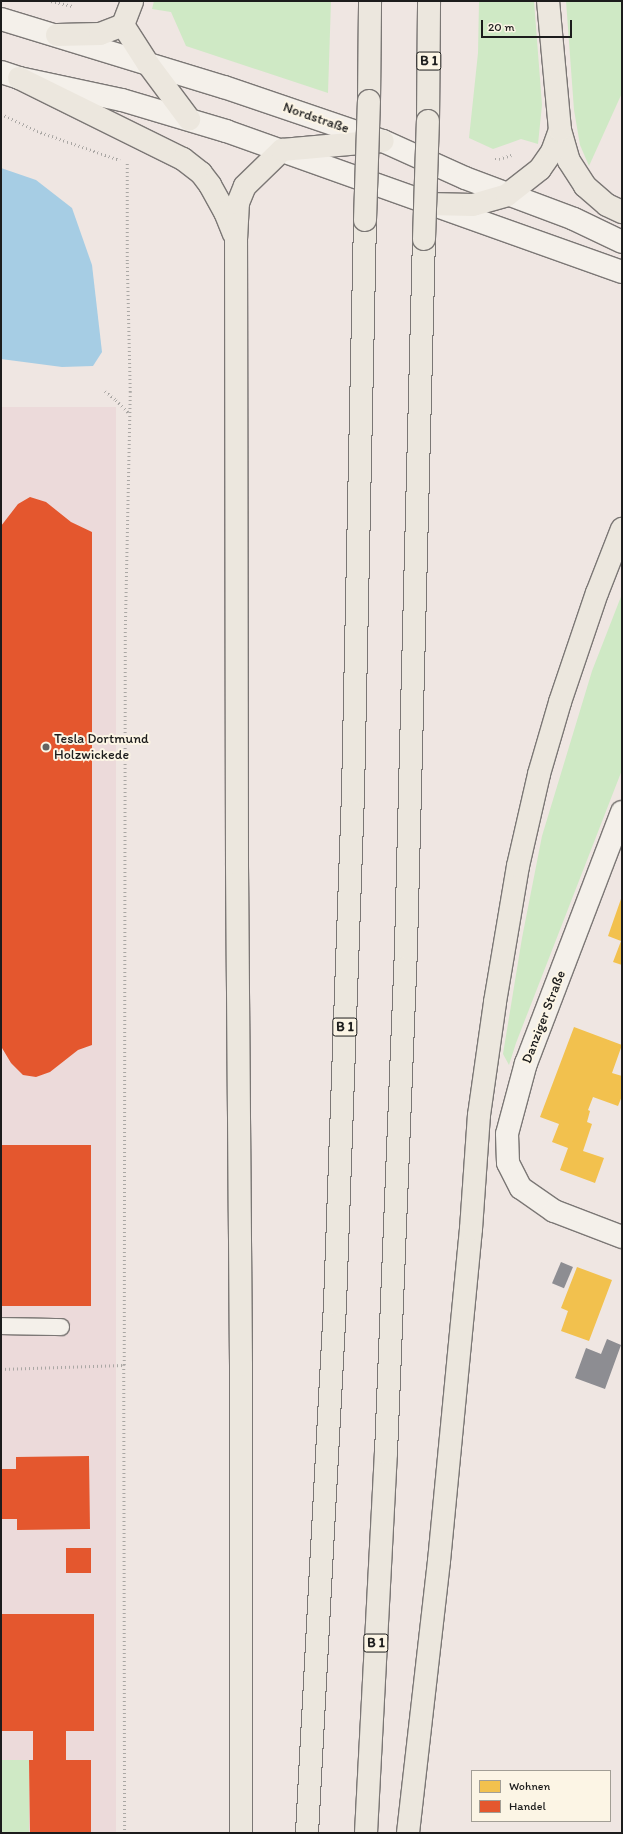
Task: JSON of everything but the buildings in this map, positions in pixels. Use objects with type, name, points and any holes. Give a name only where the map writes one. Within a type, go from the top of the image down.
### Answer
[{"type":"highway","points":[[57,35],[100,34],[123,25],[132,1]]},
{"type":"highway","name":"B 1","points":[[307,1833],[335,1304],[354,793],[370,1]]},
{"type":"highway","name":"B 1","points":[[366,1833],[386,1453],[406,948],[428,121],[429,1]]},
{"type":"highway","points":[[548,1],[560,130],[569,161],[585,186],[607,205],[622,212]]},
{"type":"highway","points":[[123,25],[148,64],[189,119]]},
{"type":"highway","points":[[10,75],[182,160],[200,173],[210,185],[225,212],[236,240]]},
{"type":"highway","points":[[428,204],[473,205],[507,195],[540,169],[552,152],[560,130]]},
{"type":"highway","points":[[241,1833],[241,1357],[237,863],[236,240],[238,203],[245,186],[282,150],[383,141]]},
{"type":"highway","points":[[408,1833],[440,1553],[472,1229],[479,1115],[496,995],[518,866],[540,774],[560,702],[622,529]]},
{"type":"main road","name":"Nordstraße","points":[[1,19],[224,87],[383,141],[507,195],[574,219],[622,242]]},
{"type":"main road","points":[[10,75],[122,100],[189,119],[282,150],[428,204],[622,272]]},
{"type":"main road","name":"Danziger Straße","points":[[622,812],[526,1063],[507,1134],[508,1163],[521,1188],[554,1211],[622,1237]]},
{"type":"lane","points":[[1,1326],[61,1327]]},
{"type":"path","points":[[1,114],[37,131],[134,165]]},
{"type":"path","points":[[125,1833],[125,633],[130,392],[127,261],[127,133]]},
{"type":"path","points":[[105,391],[129,414]]},
{"type":"path","points":[[1,1369],[124,1365]]},
{"type":"shaded area","points":[[1,407],[116,407],[116,1833],[1,1833]]},
{"type":"green space","points":[[154,1],[331,1],[328,93],[186,46],[171,12],[152,9]]},
{"type":"green space","points":[[479,1],[534,1],[542,105],[538,144],[521,139],[493,149],[469,138],[478,53]]},
{"type":"green space","points":[[566,1],[622,1],[622,93],[589,166],[580,145],[574,110]]},
{"type":"green space","points":[[622,594],[622,770],[516,1043],[509,1065],[503,1054],[522,938],[542,836],[592,671]]},
{"type":"green space","points":[[1,1760],[29,1760],[29,1833],[1,1833]]},
{"type":"water","points":[[1,168],[36,180],[72,208],[92,265],[102,352],[93,366],[62,367],[1,359]]},
{"type":"place","name":"Tesla Dortmund Holzwickede","points":[[46,747]]}]
